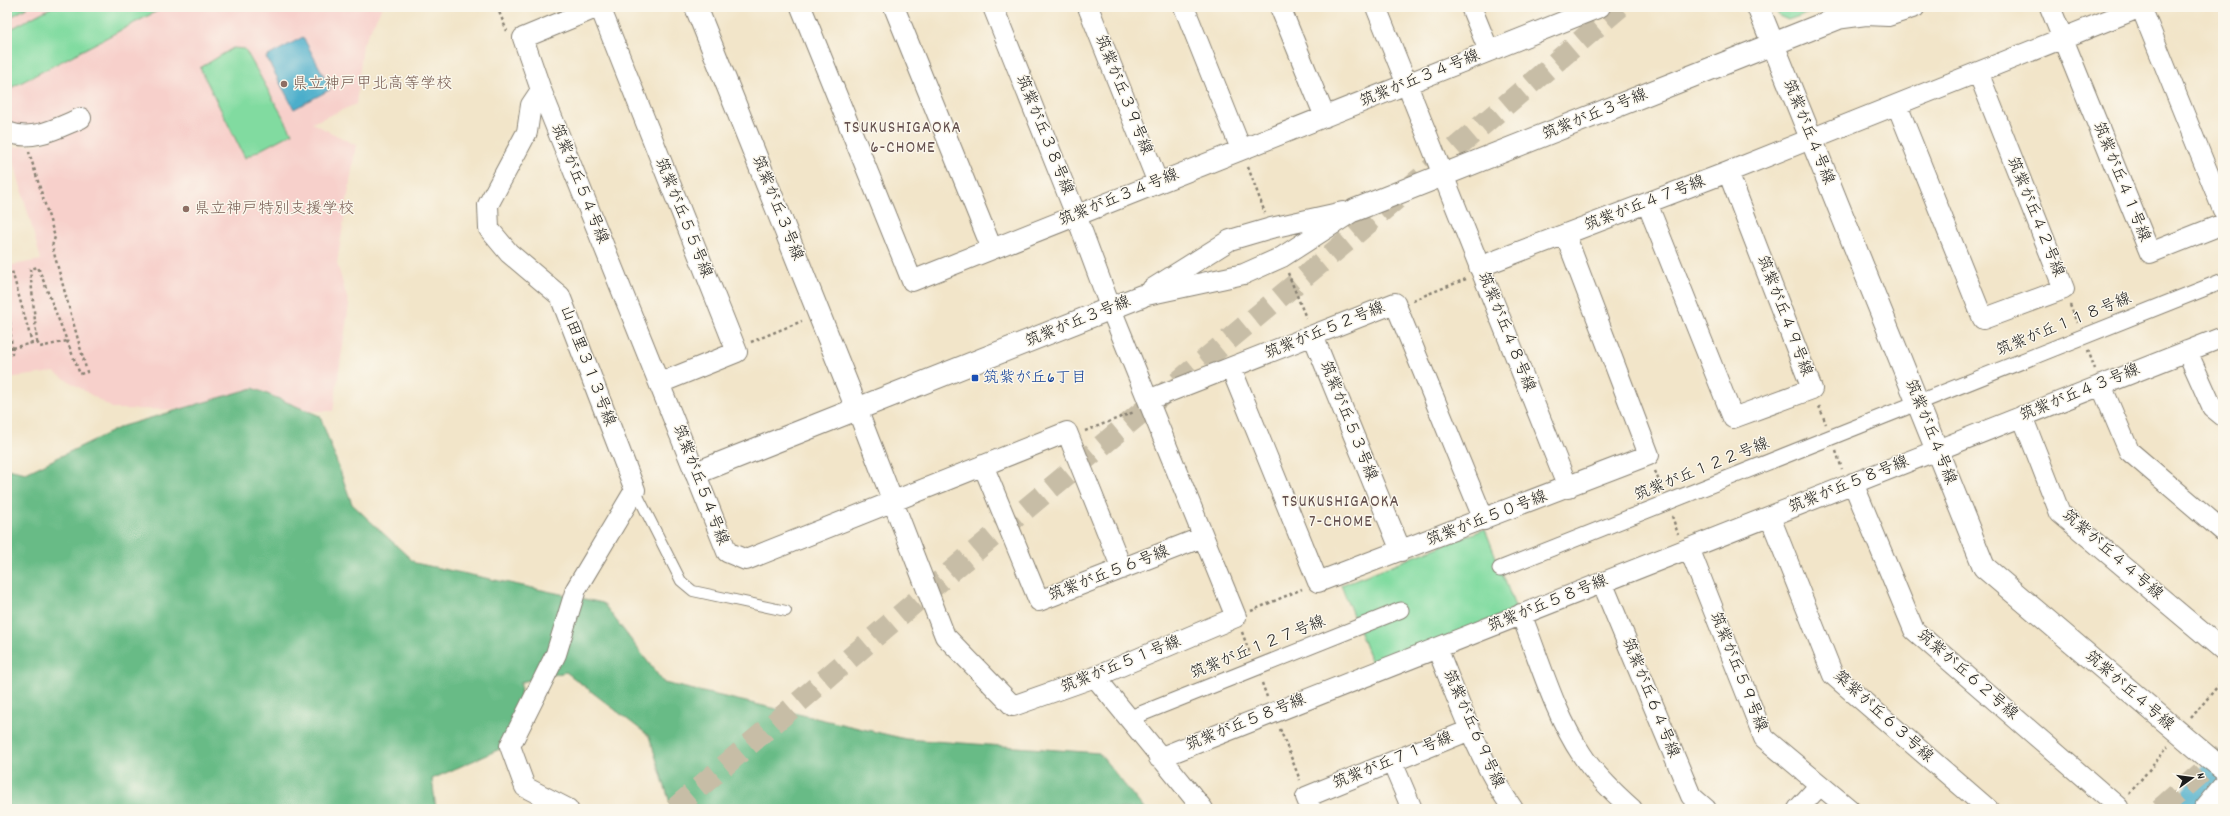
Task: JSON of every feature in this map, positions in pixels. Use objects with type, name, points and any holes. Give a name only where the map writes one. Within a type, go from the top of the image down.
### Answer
[{"type":"street","name":"筑紫が丘５４号線","points":[[599,7],[524,38],[541,90],[727,552],[746,560],[1067,432],[1069,437]]},
{"type":"street","name":"筑紫が丘５５号線","points":[[599,7],[735,348]]},
{"type":"street","name":"筑紫が丘３号線","points":[[696,7],[857,409]]},
{"type":"street","name":"筑紫が丘３４号線","points":[[801,7],[912,281],[1158,182],[1407,85],[1488,51],[1570,12],[1600,7]]},
{"type":"street","points":[[894,7],[992,249]]},
{"type":"street","name":"筑紫が丘３８号線","points":[[993,7],[1076,215],[1111,309]]},
{"type":"street","name":"筑紫が丘３９号線","points":[[1088,7],[1158,182]]},
{"type":"street","points":[[1184,7],[1241,150]]},
{"type":"street","points":[[1280,7],[1325,116]]},
{"type":"street","name":"筑紫が丘４８号線","points":[[1376,7],[1568,488]]},
{"type":"street","points":[[1471,7],[1488,51]]},
{"type":"street","name":"筑紫が丘４号線","points":[[1758,7],[1772,45],[1984,566],[2217,764]]},
{"type":"street","name":"筑紫が丘３号線","points":[[696,473],[1142,296],[1221,245],[1271,228],[1355,210],[1772,45],[1844,13],[1888,16],[1915,7]]},
{"type":"street","name":"筑紫が丘４１号線","points":[[2050,7],[2150,253],[2223,224]]},
{"type":"street","points":[[1811,139],[2141,7],[2223,210]]},
{"type":"street","name":"筑紫が丘４２号線","points":[[1897,104],[1983,319],[2064,289],[1978,72]]},
{"type":"street","name":"山田里３１３号線","points":[[541,90],[531,105],[527,132],[488,205],[489,229],[509,252],[560,296],[635,490]]},
{"type":"street","points":[[16,134],[44,134],[81,118]]},
{"type":"street","name":"筑紫が丘４７号線","points":[[1480,267],[1811,139]]},
{"type":"street","name":"筑紫が丘４９号線","points":[[1647,203],[1732,418],[1812,389],[1728,172]]},
{"type":"street","name":"筑紫が丘３号線","points":[[1142,296],[1240,275],[1282,257],[1355,210]]},
{"type":"street","name":"筑紫が丘５０号線","points":[[1318,582],[1649,456],[1565,234]]},
{"type":"street","name":"筑紫が丘１１８号線","points":[[1918,403],[2223,281]]},
{"type":"street","name":"筑紫が丘５２号線","points":[[1149,403],[1231,368],[1395,303],[1484,520]]},
{"type":"street","points":[[1111,309],[1236,617]]},
{"type":"street","name":"筑紫が丘５３号線","points":[[1313,336],[1401,551]]},
{"type":"street","name":"筑紫が丘４３号線","points":[[1936,450],[2223,337]]},
{"type":"street","points":[[660,383],[737,352],[735,348]]},
{"type":"street","points":[[2187,351],[2212,407],[2223,416]]},
{"type":"street","points":[[1231,368],[1318,582]]},
{"type":"street","points":[[2101,385],[2129,451],[2223,531]]},
{"type":"street","name":"筑紫が丘１２２号線","points":[[1500,569],[1918,403]]},
{"type":"street","name":"筑紫が丘５１号線","points":[[857,409],[945,636],[1013,706],[1095,677],[1236,617]]},
{"type":"street","name":"筑紫が丘４４号線","points":[[2022,416],[2060,513],[2223,650]]},
{"type":"street","points":[[1069,437],[1122,569]]},
{"type":"street","name":"筑紫が丘５８号線","points":[[1159,758],[1936,450]]},
{"type":"street","name":"筑紫が丘５６号線","points":[[983,465],[1039,601],[1203,537]]},
{"type":"street","name":"筑紫が丘６２号線","points":[[1853,483],[1914,630],[2117,808]]},
{"type":"street","points":[[568,809],[525,786],[510,746],[556,654],[576,589],[635,490]]},
{"type":"street","name":"築紫が丘６３号線","points":[[1770,516],[1833,675],[1988,809]]},
{"type":"street","name":"筑紫が丘５９号線","points":[[1689,548],[1764,738],[1849,809]]},
{"type":"street","name":"筑紫が丘６４号線","points":[[1602,582],[1685,803],[1706,809]]},
{"type":"street","name":"筑紫が丘１２７号線","points":[[1128,719],[1401,610]]},
{"type":"street","points":[[1521,614],[1563,720],[1582,756],[1613,792],[1632,809]]},
{"type":"street","name":"筑紫が丘６９号線","points":[[1438,648],[1470,730],[1499,789],[1513,809]]},
{"type":"street","points":[[1095,677],[1159,758],[1203,809]]},
{"type":"street","name":"筑紫が丘７１号線","points":[[1306,797],[1470,730]]},
{"type":"street","points":[[1392,762],[1412,809]]},
{"type":"street","points":[[1798,809],[1820,785]]},
{"type":"street","points":[[2205,809],[2223,787]]},
{"type":"lane","name":"山田里３１３号線","points":[[635,490],[681,581],[693,591],[786,611]]},
{"type":"path","points":[[16,134],[55,237],[52,246],[87,372],[80,374],[38,267],[30,269],[37,342],[40,347],[67,341]]},
{"type":"path","points":[[1241,150],[1271,228]]},
{"type":"path","points":[[1282,257],[1313,336]]},
{"type":"path","points":[[1395,303],[1409,302],[1472,277],[1480,267]]},
{"type":"path","points":[[7,355],[12,354],[7,274],[12,271],[32,343]]},
{"type":"path","points":[[735,348],[819,315]]},
{"type":"path","points":[[12,348],[37,342]]},
{"type":"path","points":[[1069,437],[1149,403]]},
{"type":"path","points":[[1236,617],[1318,582]]},
{"type":"path","points":[[2117,808],[2223,680]]},
{"type":"shaded area","name":"県立神戸特別支援学校","points":[[7,7],[382,7],[363,44],[356,104],[312,123],[356,145],[337,263],[349,305],[333,411],[114,409],[54,372],[7,378],[7,266],[41,260],[10,148],[40,144],[88,125],[79,109],[39,126],[18,127],[7,117]]},
{"type":"green space","points":[[7,7],[28,7],[11,17],[7,17]]},
{"type":"green space","points":[[52,7],[160,7],[161,9],[7,90],[7,31]]},
{"type":"green space","points":[[1775,7],[1826,7],[1788,20],[1779,16]]},
{"type":"green space","points":[[233,48],[245,49],[292,133],[245,158],[200,68]]},
{"type":"green space","points":[[253,388],[320,416],[352,504],[415,563],[603,603],[664,683],[906,739],[1099,753],[1144,809],[672,809],[649,736],[566,672],[521,682],[518,741],[432,779],[436,809],[7,809],[7,469],[26,473],[123,426]]},
{"type":"green space","points":[[1485,529],[1516,609],[1373,666],[1341,585]]},
{"type":"water","points":[[303,37],[331,89],[294,109],[266,57]]},
{"type":"waterway","points":[[2186,809],[2223,765]]},
{"type":"tunnel","points":[[674,809],[961,563],[1353,236],[1620,7]]},
{"type":"tunnel","points":[[2160,809],[2223,754]]},
{"type":"place","name":"県立神戸甲北高等学校","points":[[284,84]]},
{"type":"place","name":"県立神戸特別支援学校","points":[[186,209]]},
{"type":"place","name":"筑紫が丘6丁目","points":[[975,378]]},
{"type":"district","name":"TSUKUSHIGAOKA 6-CHOME","points":[[903,139]]},
{"type":"district","name":"TSUKUSHIGAOKA 7-CHOME","points":[[1341,513]]}]
